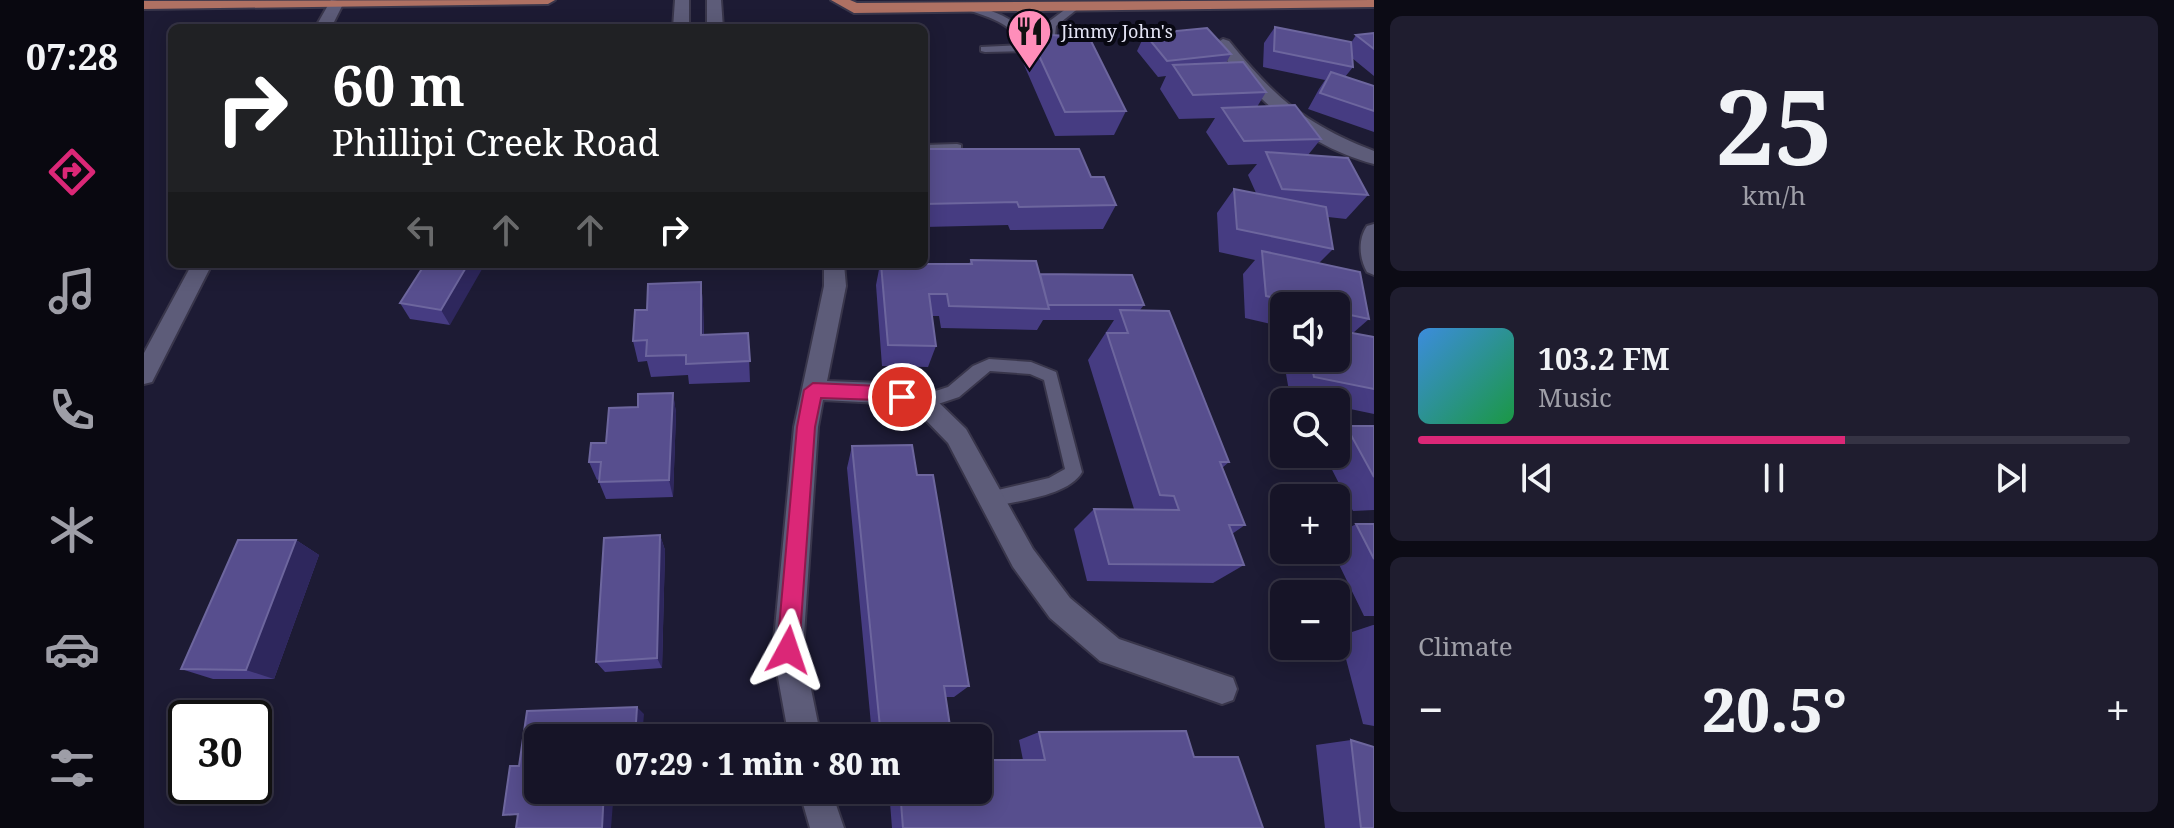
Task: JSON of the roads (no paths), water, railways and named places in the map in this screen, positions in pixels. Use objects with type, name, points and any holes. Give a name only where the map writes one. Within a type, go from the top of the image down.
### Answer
[{"type":"main road","points":[[144,5],[548,0]]},
{"type":"main road","points":[[838,0],[854,8],[1374,3]]},
{"type":"street","points":[[681,24],[682,0]]},
{"type":"street","points":[[714,0],[715,24]]},
{"type":"street","points":[[325,24],[337,2]]},
{"type":"street","points":[[1223,44],[1263,93],[1299,121],[1341,145],[1374,158]]},
{"type":"street","points":[[1374,231],[1370,237],[1374,267]]},
{"type":"street","points":[[144,375],[200,268]]},
{"type":"street","points":[[802,724],[788,650],[806,427],[835,286],[834,268]]},
{"type":"street","points":[[813,390],[880,393],[923,402],[957,436],[1023,558],[1060,608],[1110,651],[1222,689]]},
{"type":"street","points":[[819,804],[827,828]]},
{"type":"lane","points":[[985,49],[1045,45],[1051,25],[1075,7]]},
{"type":"lane","points":[[972,8],[1008,21],[1021,30],[1030,48]]},
{"type":"lane","points":[[928,149],[957,148]]},
{"type":"lane","points":[[923,402],[953,392],[978,370],[989,365],[1031,368],[1051,376],[1074,472],[1053,485],[991,499]]},
{"type":"place","name":"Jimmy John's","points":[[1030,71]]}]
